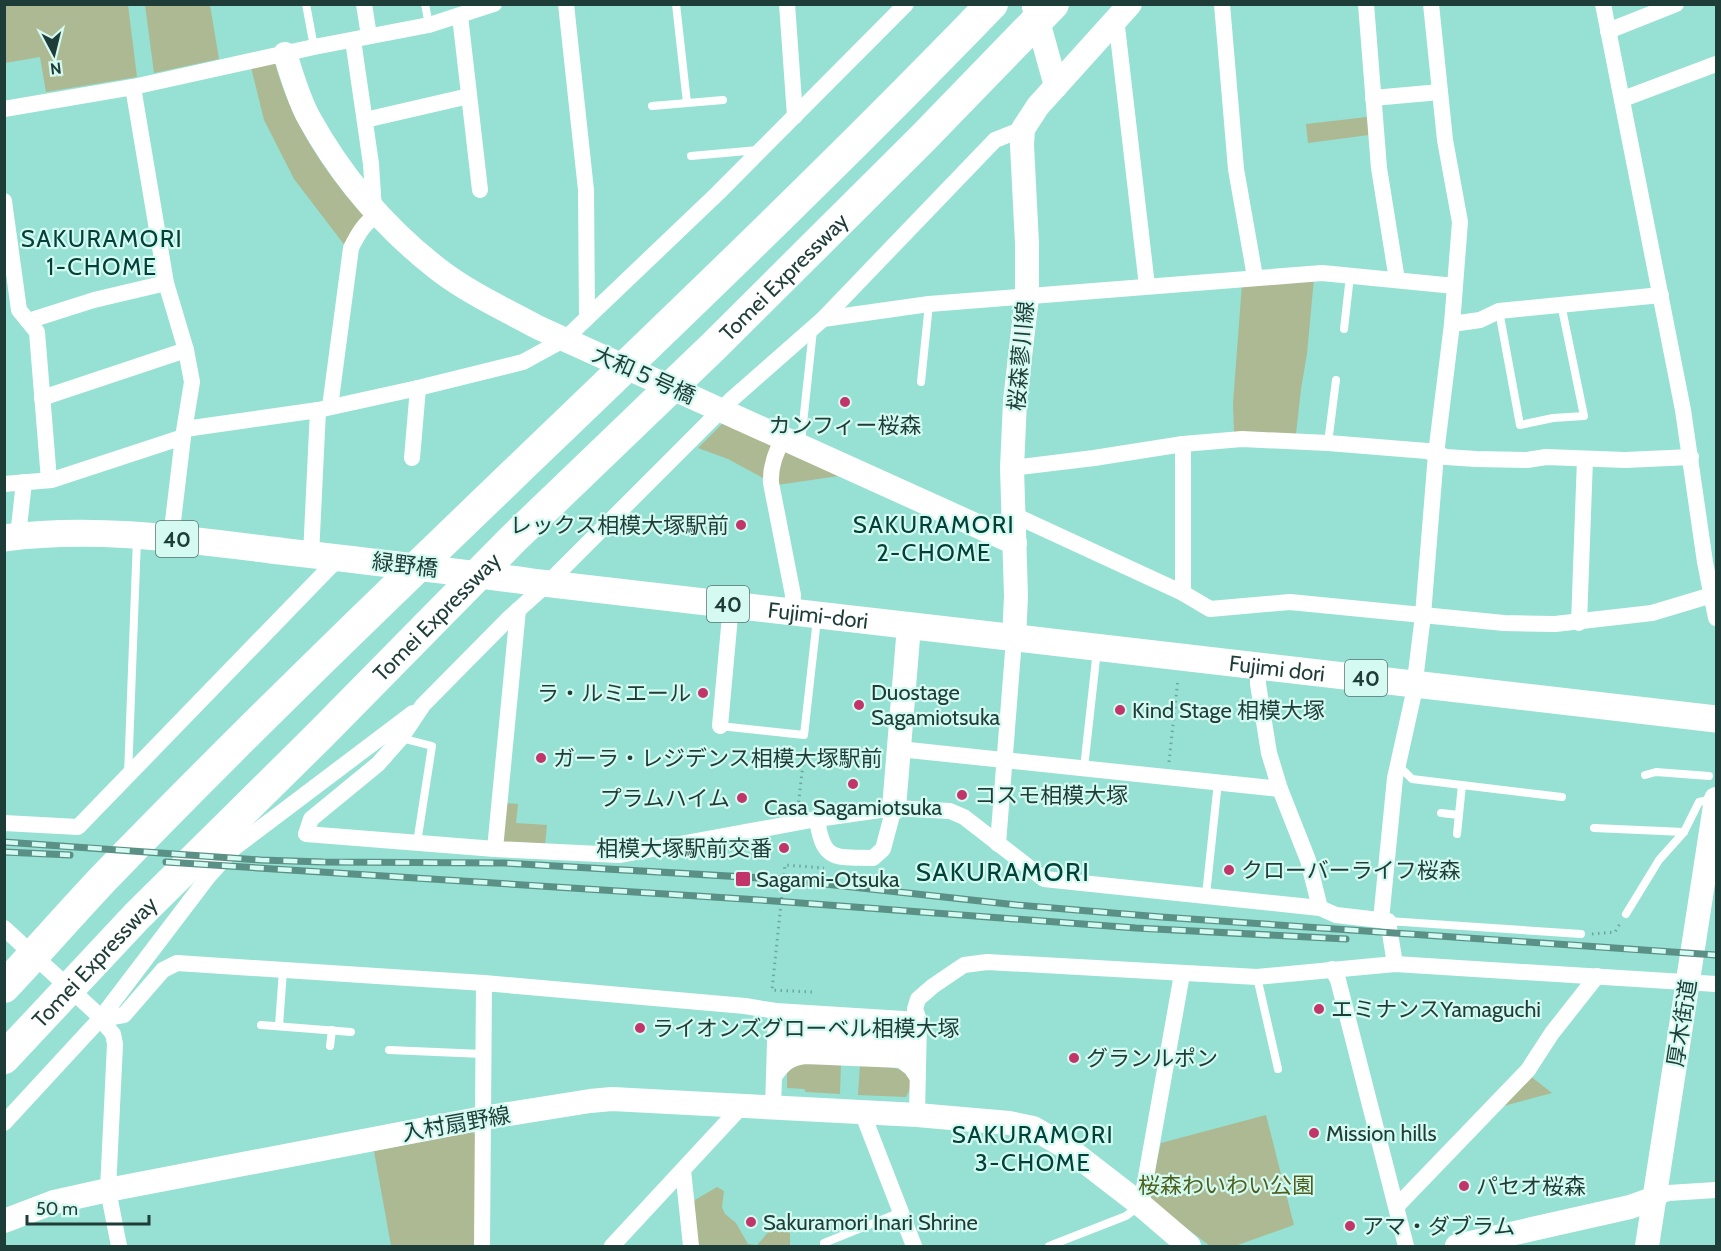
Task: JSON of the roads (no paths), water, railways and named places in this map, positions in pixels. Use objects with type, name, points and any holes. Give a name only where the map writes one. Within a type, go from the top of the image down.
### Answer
[{"type":"highway","name":"Tomei Expressway","points":[[4,987],[103,880],[283,698],[880,120],[992,4]]},
{"type":"highway","name":"Tomei Expressway","points":[[4,1058],[137,916],[513,539],[714,345],[881,179],[1053,4]]},
{"type":"main road","name":"40","points":[[11,537],[90,532],[171,538],[346,557]]},
{"type":"main road","name":"緑野橋","points":[[346,557],[540,583]]},
{"type":"main road","name":"Fujimi-dori","points":[[540,583],[909,626]]},
{"type":"main road","name":"Fujimi dori","points":[[909,626],[1716,719]]},
{"type":"street","points":[[311,555],[324,409],[351,249],[358,233],[376,212],[365,120],[361,38],[364,4]]},
{"type":"street","points":[[4,109],[133,87],[314,47],[429,25],[494,4]]},
{"type":"street","points":[[566,4],[586,190],[587,318]]},
{"type":"street","points":[[786,4],[795,116]]},
{"type":"street","points":[[4,484],[49,480],[184,433],[324,409],[418,388],[523,362],[573,343],[587,318],[761,150],[906,4]]},
{"type":"street","points":[[1033,4],[1054,79]]},
{"type":"street","points":[[1222,4],[1236,169],[1255,277]]},
{"type":"street","points":[[1366,4],[1379,168],[1397,280]]},
{"type":"street","points":[[1395,964],[1384,921],[1395,778],[1414,684],[1423,615],[1436,454],[1452,324],[1460,222],[1445,141],[1431,4]]},
{"type":"street","points":[[1603,4],[1661,295],[1716,618]]},
{"type":"street","points":[[1608,32],[1676,4]]},
{"type":"street","points":[[4,1123],[97,1015],[207,877],[234,848],[423,705],[714,407],[818,323],[995,140],[1023,129],[1054,79],[1123,11]]},
{"type":"street","points":[[1123,11],[1147,286]]},
{"type":"street","points":[[460,16],[480,190]]},
{"type":"street","name":"大和５号橋","points":[[285,54],[308,116],[336,162],[376,212],[401,238],[440,271],[483,298],[537,327],[1015,543]]},
{"type":"street","points":[[1623,99],[1716,64]]},
{"type":"street","points":[[133,87],[166,284],[186,350],[192,382],[171,538]]},
{"type":"street","points":[[1373,98],[1440,92]]},
{"type":"street","points":[[365,120],[469,96]]},
{"type":"street","name":"桜森蓼川線","points":[[1014,639],[1015,543],[1012,468],[1015,401],[1027,296],[1023,129]]},
{"type":"street","points":[[4,201],[19,310],[37,333],[49,480]]},
{"type":"street","points":[[818,323],[929,304],[1322,273],[1455,286]]},
{"type":"street","points":[[28,321],[94,300],[166,284]]},
{"type":"street","points":[[1452,324],[1480,320],[1500,311],[1661,295]]},
{"type":"street","points":[[42,398],[186,350]]},
{"type":"street","points":[[412,458],[418,388]]},
{"type":"street","points":[[1012,468],[1094,459],[1183,444],[1242,440],[1328,443],[1427,451],[1476,459],[1527,460],[1546,457],[1624,460],[1690,457]]},
{"type":"street","points":[[792,442],[773,458],[771,477],[793,596],[805,614]]},
{"type":"street","points":[[1183,444],[1183,593]]},
{"type":"street","points":[[1579,623],[1585,459]]},
{"type":"street","points":[[11,537],[24,482]]},
{"type":"street","points":[[1014,515],[1183,593],[1210,609],[1290,602],[1504,623],[1579,623],[1652,613],[1712,595]]},
{"type":"street","points":[[4,823],[78,827],[330,567],[346,557]]},
{"type":"street","points":[[720,726],[731,605]]},
{"type":"street","points":[[495,849],[518,609]]},
{"type":"street","points":[[818,819],[820,839],[829,853],[839,857],[873,858],[883,849],[894,808],[909,626]]},
{"type":"street","points":[[998,844],[1014,639]]},
{"type":"street","points":[[1258,666],[1258,684],[1269,753],[1280,789],[1308,860],[1320,908]]},
{"type":"street","points":[[423,705],[401,738],[378,764],[311,819],[306,834],[495,849],[620,855],[818,819],[894,808],[950,811],[964,817],[1044,879],[1320,908],[1336,915],[1384,921]]},
{"type":"street","points":[[899,750],[1280,789]]},
{"type":"street","name":"厚木街道","points":[[1647,1246],[1716,798]]},
{"type":"street","points":[[4,928],[97,1015],[113,1034],[115,1044],[108,1190],[118,1246]]},
{"type":"street","points":[[917,1115],[919,1020],[915,1009],[918,999],[958,968],[975,962],[1257,977],[1395,964],[1716,984]]},
{"type":"street","points":[[97,1015],[124,1014],[163,970],[177,963],[484,983],[745,1006],[776,1011],[919,1020]]},
{"type":"street","points":[[1332,969],[1338,980],[1406,1246]]},
{"type":"street","points":[[1141,1205],[1182,974]]},
{"type":"street","points":[[1396,1206],[1528,1070],[1552,1033],[1597,976]]},
{"type":"street","points":[[482,1246],[484,983]]},
{"type":"street","points":[[773,1108],[776,1011]]},
{"type":"street","points":[[774,1061],[782,1036],[793,1030],[804,1028],[902,1035],[910,1039],[918,1064]]},
{"type":"street","points":[[774,1061],[784,1064],[793,1057],[805,1056],[901,1060],[911,1068],[918,1064]]},
{"type":"street","name":"入村扇野線","points":[[4,1221],[54,1202],[108,1190],[483,1118],[612,1099],[917,1115],[1009,1123],[1033,1128],[1066,1148],[1141,1205],[1189,1246]]},
{"type":"street","points":[[612,1246],[741,1107]]},
{"type":"street","points":[[862,1112],[914,1246]]},
{"type":"street","points":[[683,1170],[691,1246]]},
{"type":"street","points":[[1457,1246],[1630,1207],[1668,1193],[1716,1190]]},
{"type":"lane","points":[[306,4],[314,47]]},
{"type":"lane","points":[[425,4],[429,25]]},
{"type":"lane","points":[[676,4],[687,103]]},
{"type":"lane","points":[[652,106],[723,100]]},
{"type":"lane","points":[[691,156],[761,150]]},
{"type":"lane","points":[[1344,329],[1350,276]]},
{"type":"lane","points":[[921,382],[929,304]]},
{"type":"lane","points":[[1500,311],[1520,425],[1553,418],[1584,416],[1561,304]]},
{"type":"lane","points":[[792,442],[818,323]]},
{"type":"lane","points":[[1328,443],[1336,380]]},
{"type":"lane","points":[[128,775],[137,535]]},
{"type":"lane","points":[[720,726],[804,735],[805,614]]},
{"type":"lane","points":[[1084,768],[1097,648]]},
{"type":"lane","points":[[401,738],[432,746],[417,843]]},
{"type":"lane","points":[[1399,766],[1412,779],[1562,797]]},
{"type":"lane","points":[[1645,775],[1656,772],[1709,776]]},
{"type":"lane","points":[[1206,895],[1218,782]]},
{"type":"lane","points":[[1457,834],[1462,785]]},
{"type":"lane","points":[[1626,914],[1659,860],[1684,832],[1699,802],[1716,798]]},
{"type":"lane","points":[[1441,813],[1459,815]]},
{"type":"lane","points":[[1594,828],[1684,832]]},
{"type":"lane","points":[[1384,921],[1581,934]]},
{"type":"lane","points":[[279,1026],[284,970]]},
{"type":"lane","points":[[1257,977],[1278,1069]]},
{"type":"lane","points":[[261,1025],[351,1032]]},
{"type":"lane","points":[[330,1046],[332,1030]]},
{"type":"lane","points":[[389,1050],[483,1054]]},
{"type":"lane","points":[[1049,1246],[1126,1216],[1141,1205]]},
{"type":"lane","points":[[824,1243],[901,1212]]},
{"type":"railway","points":[[4,842],[261,860],[504,863],[779,879],[1017,905],[1161,917],[1716,955]]},
{"type":"railway","points":[[4,852],[70,855]]},
{"type":"railway","points":[[166,862],[774,901],[1136,928],[1346,939]]},
{"type":"place","name":"カンフィー桜森","points":[[845,402]]},
{"type":"place","name":"レックス相模大塚駅前","points":[[741,525]]},
{"type":"place","name":"ラ・ルミエール","points":[[703,693]]},
{"type":"place","name":"Duostage Sagamiotsuka","points":[[859,705]]},
{"type":"place","name":"Kind Stage 相模大塚","points":[[1120,710]]},
{"type":"place","name":"ガーラ・レジデンス相模大塚駅前","points":[[541,758]]},
{"type":"place","name":"Casa Sagamiotsuka","points":[[853,784]]},
{"type":"place","name":"コスモ相模大塚","points":[[962,795]]},
{"type":"place","name":"プラムハイム","points":[[742,798]]},
{"type":"place","name":"相模大塚駅前交番","points":[[784,848]]},
{"type":"place","name":"クローバーライフ桜森","points":[[1229,870]]},
{"type":"place","name":"Sagami-Otsuka","points":[[743,879]]},
{"type":"place","name":"エミナンスYamaguchi","points":[[1319,1009]]},
{"type":"place","name":"ライオンズグローベル相模大塚","points":[[640,1028]]},
{"type":"place","name":"グランルポン","points":[[1074,1058]]},
{"type":"place","name":"Mission hills","points":[[1314,1133]]},
{"type":"place","name":"パセオ桜森","points":[[1464,1186]]},
{"type":"place","name":"Sakuramori Inari Shrine","points":[[751,1222]]},
{"type":"place","name":"アマ・ダブラム","points":[[1350,1226]]},
{"type":"district","name":"SAKURAMORI 1-CHOME","points":[[102,252]]},
{"type":"district","name":"SAKURAMORI 2-CHOME","points":[[934,538]]},
{"type":"district","name":"SAKURAMORI","points":[[1003,872]]},
{"type":"district","name":"SAKURAMORI 3-CHOME","points":[[1033,1148]]},
{"type":"park label","name":"桜森わいわい公園","points":[[1226,1185]]}]
